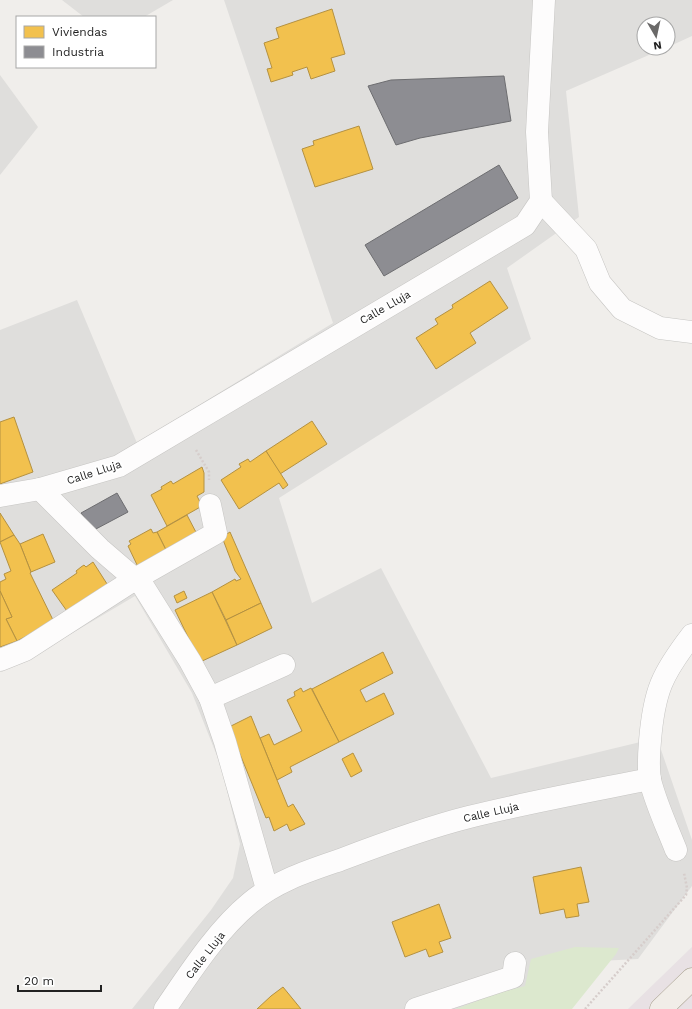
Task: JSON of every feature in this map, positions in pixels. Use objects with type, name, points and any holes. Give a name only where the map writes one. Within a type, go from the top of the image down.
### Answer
[{"type":"main road","points":[[661,1009],[692,978]]},
{"type":"street","points":[[544,0],[539,71],[537,132],[541,201],[586,249],[600,283],[622,309],[660,328],[692,332]]},
{"type":"street","name":"Calle Lluja","points":[[0,496],[40,489],[119,466],[525,225],[541,201]]},
{"type":"street","points":[[40,489],[100,549],[143,586],[168,625],[210,698],[225,742],[268,889]]},
{"type":"street","points":[[0,660],[25,650],[135,579],[216,533],[210,505]]},
{"type":"street","points":[[676,850],[650,779],[649,752],[652,715],[656,696],[662,680],[673,661],[692,635]]},
{"type":"street","points":[[210,698],[284,665]]},
{"type":"street","name":"Calle Lluja","points":[[165,1009],[193,967],[231,921],[249,903],[268,889],[287,880],[382,844],[467,818],[650,779]]},
{"type":"street","points":[[416,1009],[513,977],[515,963]]},
{"type":"path","points":[[184,428],[208,472],[210,505]]},
{"type":"path","points":[[585,1009],[686,895],[687,888],[684,874],[676,850]]},
{"type":"shaded area","points":[[62,0],[173,0],[146,16],[83,16]]},
{"type":"shaded area","points":[[224,0],[692,0],[692,36],[676,43],[676,16],[636,16],[636,56],[647,56],[566,91],[579,217],[507,268],[531,339],[279,498],[312,603],[381,568],[491,778],[657,738],[692,840],[692,886],[638,959],[540,964],[527,988],[477,1009],[132,1009],[211,910],[233,878],[240,844],[221,766],[192,693],[135,596],[32,657],[0,667],[0,330],[77,300],[137,443],[333,323]]},
{"type":"shaded area","points":[[0,75],[38,127],[0,175]]},
{"type":"shaded area","points":[[692,947],[692,1009],[628,1009]]},
{"type":"green space","points":[[575,947],[619,948],[616,954],[572,1009],[456,1009],[498,993],[525,986],[531,959]]},
{"type":"building: Viviendas","points":[[332,9],[345,54],[331,58],[335,71],[311,79],[307,67],[292,72],[293,75],[271,82],[267,69],[272,68],[264,43],[279,38],[276,28]]},
{"type":"building: Viviendas","points":[[359,126],[373,169],[315,187],[302,149],[314,145],[313,141]]},
{"type":"building: Viviendas","points":[[490,281],[508,308],[470,333],[476,343],[436,369],[416,338],[438,324],[435,319],[453,308],[452,305]]},
{"type":"building: Viviendas","points":[[14,417],[33,472],[0,484],[0,422]]},
{"type":"building: Viviendas","points":[[312,421],[327,444],[280,474],[266,451]]},
{"type":"building: Viviendas","points":[[266,451],[288,485],[283,489],[279,483],[239,509],[221,480],[241,467],[239,464],[248,459],[250,462]]},
{"type":"building: Viviendas","points":[[202,467],[204,473],[204,492],[197,496],[202,506],[167,526],[151,495],[162,489],[161,487],[171,481],[173,484]]},
{"type":"building: Viviendas","points":[[0,513],[14,535],[0,542]]},
{"type":"building: Viviendas","points":[[187,515],[199,538],[168,554],[157,532]]},
{"type":"building: Viviendas","points":[[151,529],[153,533],[157,532],[168,554],[139,569],[128,546],[131,544],[129,541]]},
{"type":"building: Viviendas","points":[[230,532],[261,603],[226,620],[212,592],[235,579],[236,581],[241,579],[235,571],[222,537]]},
{"type":"building: Viviendas","points":[[43,534],[55,562],[31,572],[20,544]]},
{"type":"building: Viviendas","points":[[14,535],[20,544],[31,572],[30,573],[54,622],[17,641],[6,619],[12,617],[0,591],[0,582],[6,579],[4,574],[11,571],[0,542]]},
{"type":"building: Viviendas","points":[[93,562],[109,587],[69,614],[52,590],[77,573],[76,571],[81,567],[84,565],[86,567]]},
{"type":"building: Viviendas","points":[[0,591],[12,617],[6,619],[17,641],[0,647]]},
{"type":"building: Viviendas","points":[[184,591],[187,598],[177,603],[174,596]]},
{"type":"building: Viviendas","points":[[212,592],[237,645],[200,662],[175,610]]},
{"type":"building: Viviendas","points":[[261,603],[272,628],[237,645],[226,620]]},
{"type":"building: Viviendas","points":[[383,652],[393,673],[360,690],[366,702],[384,693],[394,714],[339,742],[312,689]]},
{"type":"building: Viviendas","points":[[301,688],[303,692],[311,688],[339,742],[290,767],[292,772],[277,780],[260,738],[269,734],[274,745],[302,731],[287,700],[295,696],[294,692]]},
{"type":"building: Viviendas","points":[[251,716],[288,807],[293,804],[305,824],[290,831],[287,824],[274,831],[269,817],[266,818],[229,727]]},
{"type":"building: Viviendas","points":[[353,753],[362,771],[351,777],[342,759]]},
{"type":"building: Viviendas","points":[[581,867],[589,902],[577,904],[579,916],[566,918],[564,909],[540,914],[533,877]]},
{"type":"building: Viviendas","points":[[439,904],[451,938],[439,942],[443,952],[429,957],[426,949],[405,957],[392,922]]},
{"type":"building: Viviendas","points":[[283,987],[301,1009],[257,1009],[271,996]]},
{"type":"building: Industria","points":[[504,76],[511,121],[420,138],[396,145],[368,86],[391,80]]},
{"type":"building: Industria","points":[[499,165],[518,198],[384,276],[365,245]]},
{"type":"building: Industria","points":[[117,493],[128,512],[94,530],[81,513]]}]
